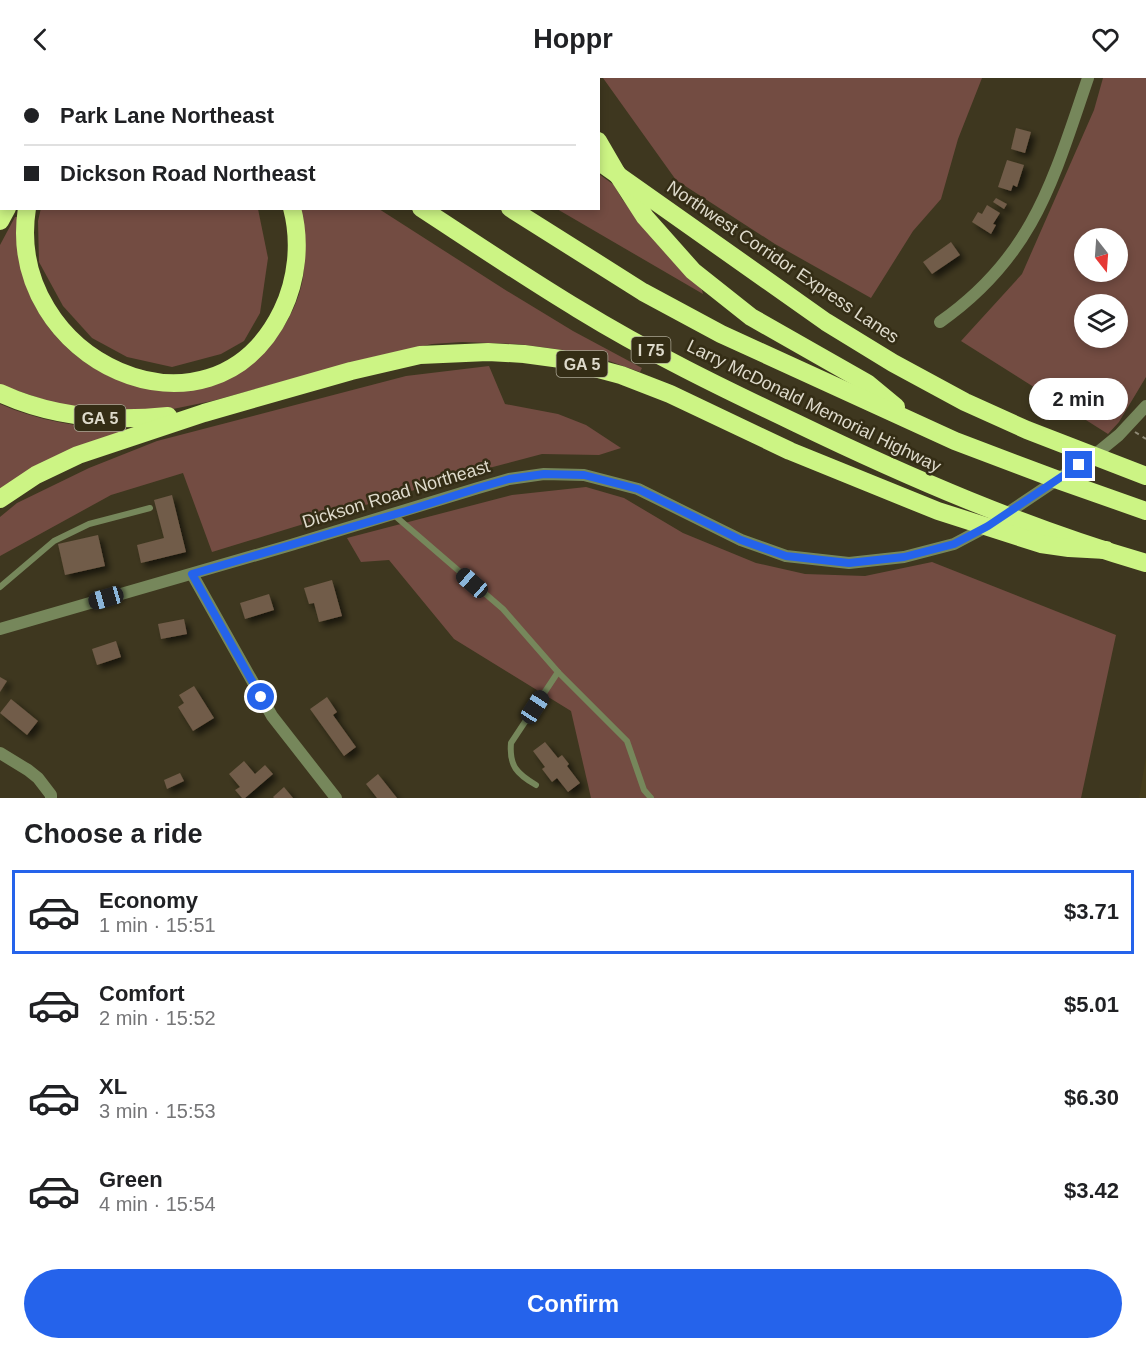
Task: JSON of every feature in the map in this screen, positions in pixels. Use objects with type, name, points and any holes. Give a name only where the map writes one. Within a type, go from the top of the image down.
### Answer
[{"type":"highway","points":[[600,144],[630,197],[693,271],[751,317],[867,383],[913,422]]},
{"type":"highway","name":"Northwest Corridor Express Lanes","points":[[600,162],[826,322],[893,363],[964,402],[1062,444],[1142,474]]},
{"type":"highway","points":[[27,210],[26,248],[31,278],[42,303],[66,336],[83,351],[120,372],[152,380],[186,382],[208,378],[229,370],[262,343],[275,325],[289,292],[296,258],[297,235],[292,210]]},
{"type":"highway","name":"Larry McDonald Memorial Highway","points":[[424,210],[578,309],[647,348],[769,410],[893,470],[965,500],[1058,535],[1146,563]]},
{"type":"highway","name":"Larry McDonald Memorial Highway","points":[[513,210],[643,292],[721,334],[955,441],[1146,511]]},
{"type":"highway","name":"GA 5","points":[[0,393],[42,408],[77,415],[147,418],[204,413],[351,371],[420,355],[467,352],[524,354],[591,366],[640,382],[789,451],[938,512],[1041,544],[1106,550]]},
{"type":"highway","points":[[0,499],[36,476],[78,455],[204,413]]},
{"type":"street","points":[[940,322],[972,298],[992,278],[1029,229],[1060,160],[1088,78]]},
{"type":"street","name":"Dickson Road Northeast","points":[[0,628],[394,515],[509,479],[544,474],[584,475],[638,489],[741,540],[786,556],[849,563],[904,557],[954,544],[988,526],[1097,453],[1119,435],[1146,406]]},
{"type":"street","points":[[192,574],[272,716],[336,798]]},
{"type":"street","points":[[0,753],[38,778],[51,798]]},
{"type":"lane","points":[[0,587],[54,541],[89,524],[150,508]]},
{"type":"lane","points":[[394,515],[503,609],[558,672],[627,741],[644,790],[651,798]]},
{"type":"lane","points":[[536,785],[524,778],[512,765],[511,743],[558,672]]},
{"type":"path","points":[[1131,429],[1146,439]]},
{"type":"shaded area","points":[[603,78],[982,78],[958,139],[941,199],[913,231],[871,298],[775,244],[676,180]]},
{"type":"shaded area","points":[[1103,78],[1146,78],[1146,377],[1119,422],[1108,434],[961,341],[1022,274],[1094,110]]},
{"type":"shaded area","points":[[600,175],[614,185],[622,199],[660,247],[702,290],[703,294],[559,210],[600,210]]},
{"type":"shaded area","points":[[41,210],[258,210],[268,258],[260,313],[244,341],[221,354],[172,367],[127,357],[92,338],[63,306],[39,262],[38,221]]},
{"type":"shaded area","points":[[300,210],[381,210],[573,331],[642,368],[640,372],[609,361],[563,350],[518,344],[462,342],[432,344],[365,359],[212,401],[168,410],[69,408],[0,385],[0,245],[15,217],[19,217],[20,256],[29,293],[49,327],[75,355],[107,375],[142,387],[178,390],[214,384],[247,367],[276,338],[291,313],[301,286],[305,260]]},
{"type":"shaded area","points":[[489,366],[505,404],[558,414],[586,425],[621,448],[599,455],[542,454],[470,473],[212,552],[183,473],[111,495],[0,556],[0,517],[17,503],[89,468],[157,441],[406,376]]},
{"type":"shaded area","points":[[0,404],[62,423],[126,428],[126,434],[0,491]]},
{"type":"shaded area","points":[[586,487],[624,498],[683,533],[756,563],[805,574],[865,576],[932,562],[1116,635],[1081,798],[591,798],[571,711],[454,639],[389,560],[361,562],[347,538],[512,495]]},
{"type":"shaded area","points":[[1146,757],[1146,798],[1139,798]]},
{"type":"building","points":[[1016,128],[1031,132],[1025,153],[1011,149]]},
{"type":"building","points":[[1007,160],[1024,165],[1017,187],[1013,185],[1011,191],[998,187]]},
{"type":"building","points":[[996,198],[1007,204],[1004,209],[993,202]]},
{"type":"building","points":[[987,205],[1000,213],[993,224],[996,225],[991,234],[972,222],[978,212],[982,214]]},
{"type":"building","points":[[951,242],[960,255],[932,274],[923,262]]},
{"type":"building","points":[[172,495],[186,552],[141,563],[137,545],[164,538],[154,500]]},
{"type":"building","points":[[98,535],[105,566],[65,575],[58,544]]},
{"type":"building","points":[[332,580],[342,616],[319,622],[314,603],[309,604],[304,588]]},
{"type":"building","points":[[269,594],[274,610],[245,619],[240,603]]},
{"type":"building","points":[[184,619],[187,634],[161,639],[158,624]]},
{"type":"building","points":[[116,641],[121,657],[97,665],[92,649]]},
{"type":"building","points":[[0,677],[7,681],[0,692]]},
{"type":"building","points":[[194,686],[214,718],[193,731],[178,707],[184,703],[179,695]]},
{"type":"building","points":[[327,697],[337,712],[333,715],[356,747],[344,756],[310,709]]},
{"type":"building","points":[[11,699],[38,721],[27,735],[0,713]]},
{"type":"building","points":[[545,742],[558,758],[562,755],[580,783],[568,792],[557,778],[552,782],[542,769],[545,767],[533,751]]},
{"type":"building","points":[[244,761],[255,774],[265,765],[273,774],[245,798],[242,798],[235,790],[240,787],[229,774]]},
{"type":"building","points":[[180,773],[184,781],[167,789],[164,780]]},
{"type":"building","points":[[378,774],[397,798],[377,798],[366,784]]},
{"type":"building","points":[[284,787],[293,798],[273,797]]},
{"type":"route","points":[[261,697],[192,574],[509,479],[544,474],[584,475],[638,489],[741,540],[786,556],[849,563],[904,557],[954,544],[988,526],[1079,465]]}]
